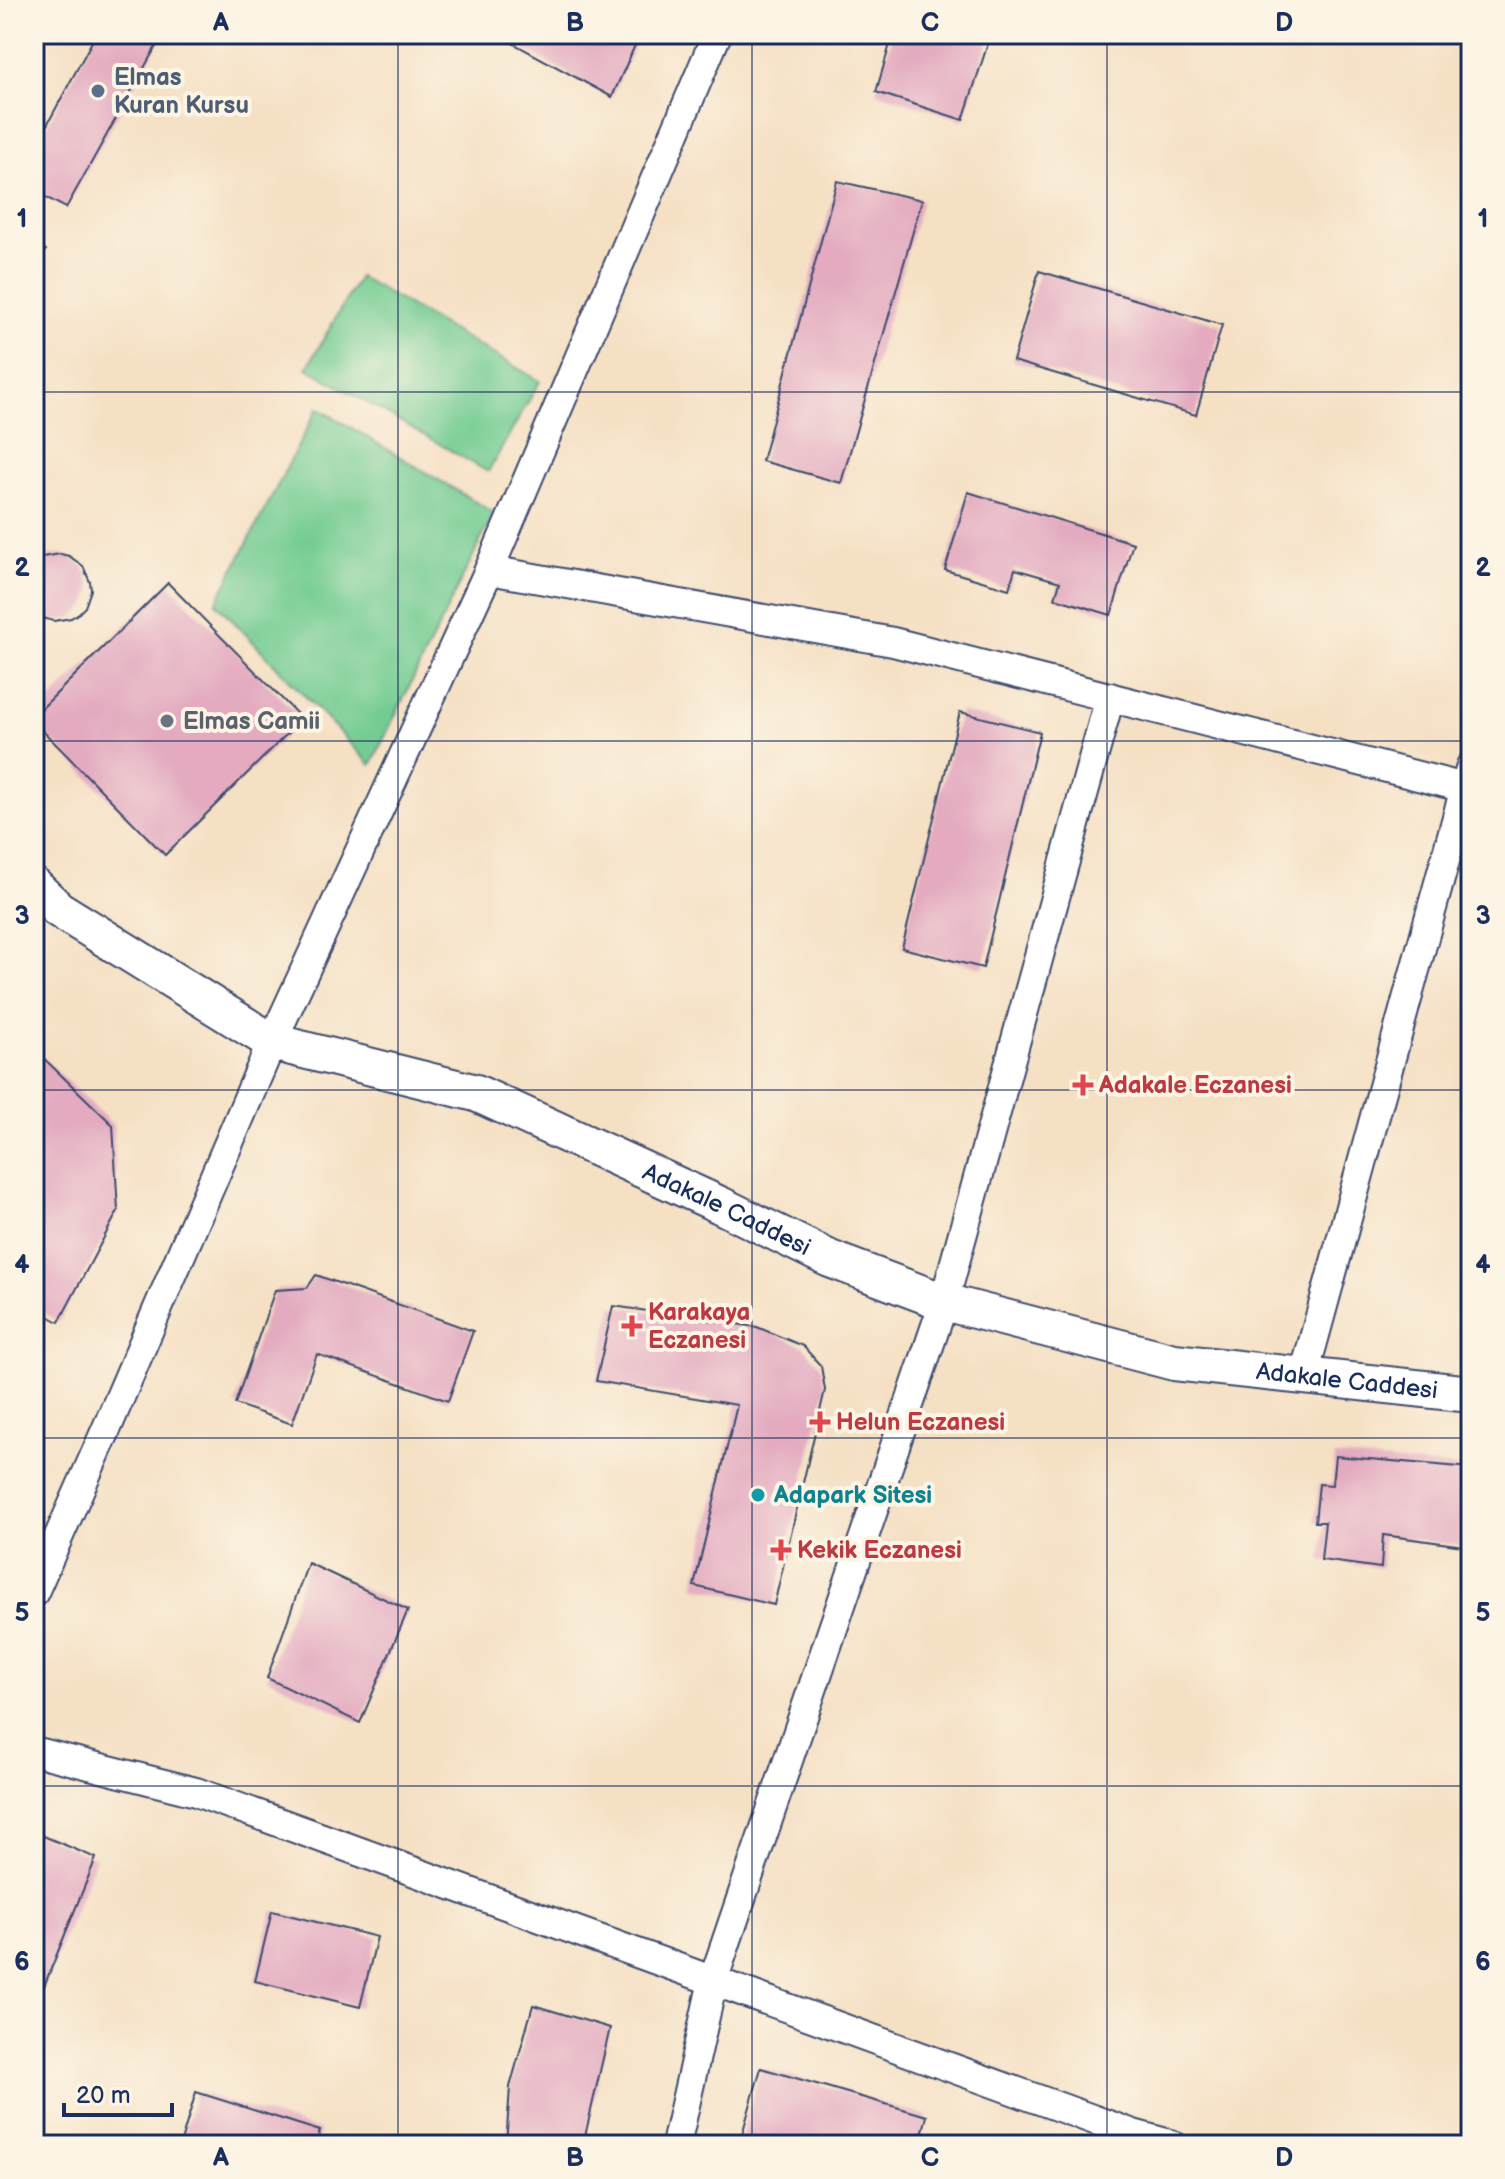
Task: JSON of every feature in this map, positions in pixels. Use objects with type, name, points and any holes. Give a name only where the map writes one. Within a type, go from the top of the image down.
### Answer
[{"type":"street","points":[[34,1592],[272,1042],[489,570],[717,34]]},
{"type":"street","points":[[489,570],[893,642],[1110,697],[1468,777],[1304,1375]]},
{"type":"street","points":[[676,2145],[713,1981],[944,1302],[1110,697]]},
{"type":"street","name":"Adakale Caddesi","points":[[34,886],[58,909],[272,1042],[476,1093],[830,1259],[944,1302],[1174,1362],[1471,1394]]},
{"type":"street","points":[[34,1751],[196,1792],[1133,2134],[1173,2145]]},
{"type":"green space","points":[[359,277],[540,381],[488,472],[307,368]]},
{"type":"green space","points":[[318,408],[494,513],[371,765],[216,603]]},
{"type":"building","name":"Elmas Kuran Kursu","points":[[96,34],[163,34],[66,208],[34,191],[34,149]]},
{"type":"building","points":[[496,34],[640,34],[612,97]]},
{"type":"building","points":[[893,34],[991,34],[963,120],[876,92]]},
{"type":"building","points":[[837,181],[922,200],[841,483],[762,461]]},
{"type":"building","points":[[34,243],[46,250],[34,272]]},
{"type":"building","points":[[1039,271],[1222,325],[1196,415],[1013,361]]},
{"type":"building","points":[[968,492],[1133,543],[1111,615],[1055,598],[1060,582],[1015,569],[1009,589],[945,570]]},
{"type":"building","points":[[60,554],[83,566],[91,590],[85,607],[79,613],[54,621],[34,611],[34,564],[43,557]]},
{"type":"building","name":"Elmas Camii","points":[[168,583],[302,719],[165,855],[34,722],[34,716]]},
{"type":"building","points":[[960,712],[1040,732],[983,968],[902,948]]},
{"type":"building","points":[[34,1049],[113,1125],[118,1211],[59,1322],[34,1308]]},
{"type":"building","points":[[316,1275],[473,1331],[448,1401],[317,1354],[292,1424],[235,1404],[275,1290],[307,1288]]},
{"type":"building","name":"Adapark Sitesi","points":[[613,1306],[757,1327],[803,1346],[821,1366],[825,1390],[774,1605],[694,1586],[737,1405],[596,1381]]},
{"type":"building","points":[[1335,1456],[1471,1468],[1471,1547],[1383,1535],[1381,1568],[1321,1560],[1325,1522],[1315,1522],[1319,1484],[1332,1485]]},
{"type":"building","points":[[308,1563],[408,1610],[360,1723],[267,1678]]},
{"type":"building","points":[[34,1832],[96,1858],[38,2001],[34,1999]]},
{"type":"building","points":[[272,1911],[377,1937],[360,2007],[255,1981]]},
{"type":"building","points":[[533,2005],[610,2028],[583,2145],[506,2145],[510,2087]]},
{"type":"building","points":[[761,2068],[927,2116],[919,2145],[739,2145]]},
{"type":"building","points":[[196,2092],[320,2131],[315,2145],[180,2145]]},
{"type":"place","name":"Elmas Kuran Kursu","points":[[98,91]]},
{"type":"place","name":"Elmas Camii","points":[[167,721]]},
{"type":"place","name":"Adakale Eczanesi","points":[[1083,1085]]},
{"type":"place","name":"Karakaya Eczanesi","points":[[632,1326]]},
{"type":"place","name":"Helun Eczanesi","points":[[820,1422]]},
{"type":"place","name":"Adapark Sitesi","points":[[758,1495]]},
{"type":"place","name":"Kekik Eczanesi","points":[[781,1550]]}]
